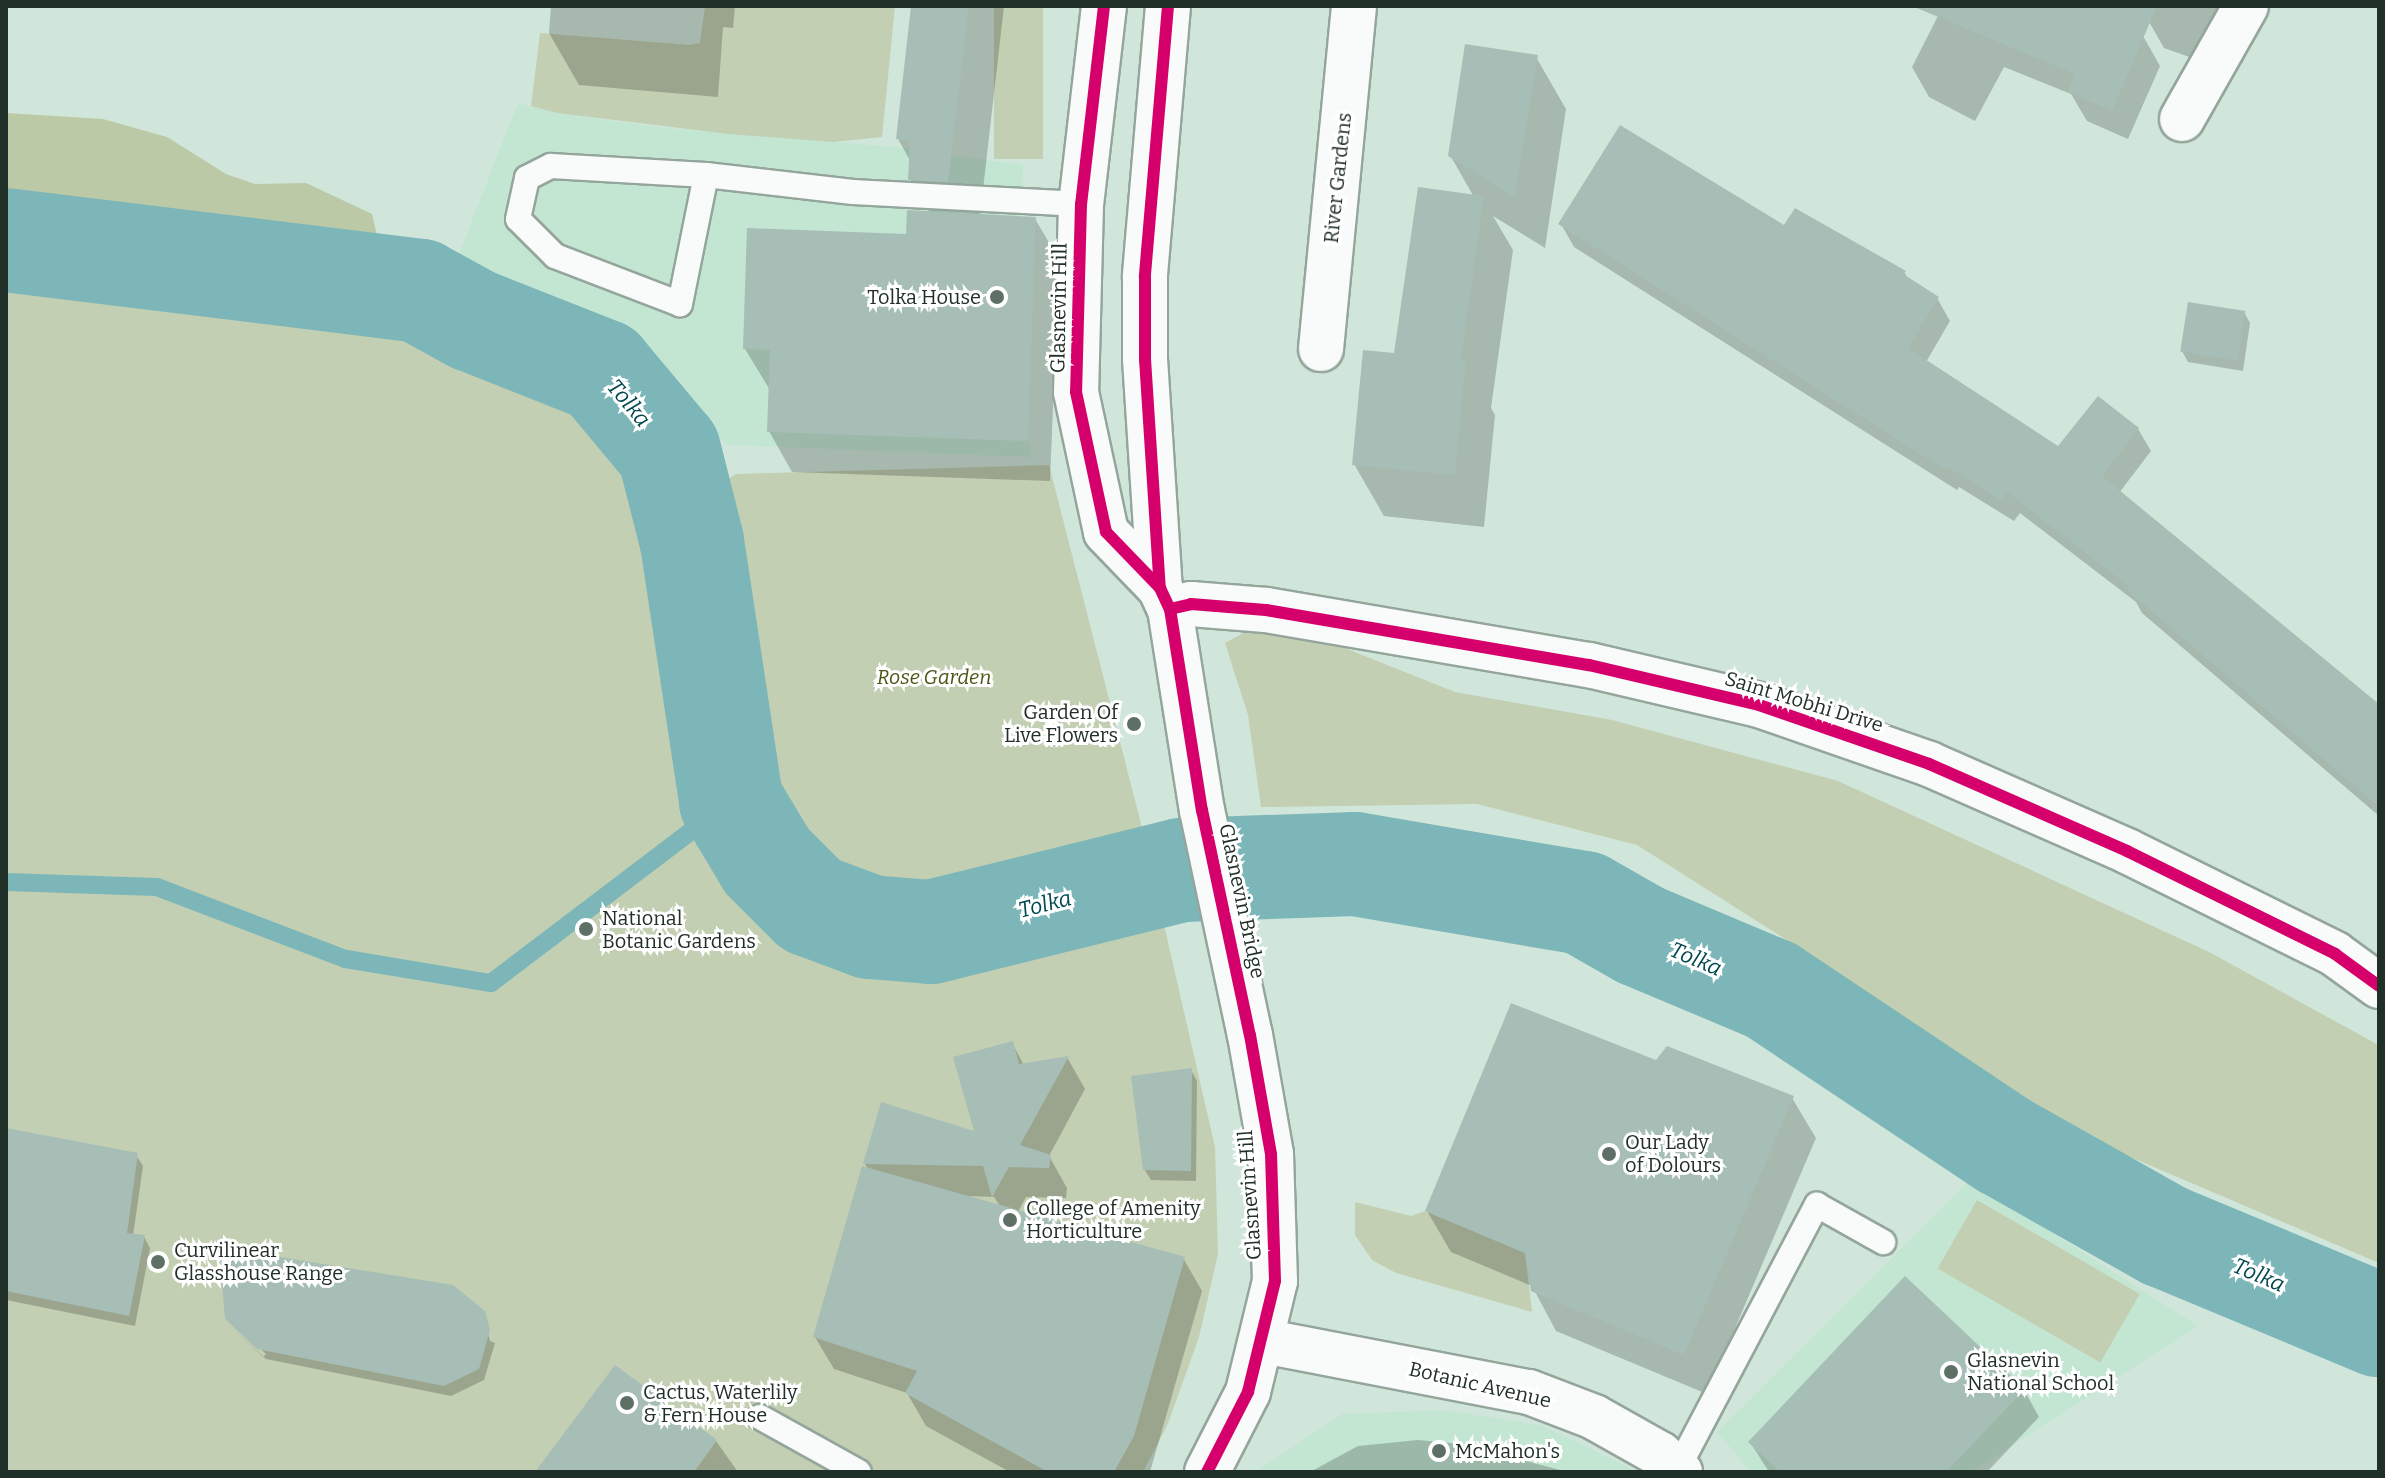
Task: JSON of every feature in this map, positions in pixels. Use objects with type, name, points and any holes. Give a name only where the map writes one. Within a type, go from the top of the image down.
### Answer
[{"type":"street","name":"Glasnevin Hill","points":[[1104,6],[1081,204],[1076,392],[1106,532],[1165,598]]},
{"type":"street","points":[[1165,598],[1145,359],[1145,277],[1168,6]]},
{"type":"street","name":"River Gardens","points":[[1321,349],[1354,6]]},
{"type":"street","points":[[2182,119],[2246,6]]},
{"type":"street","name":"Glasnevin Bridge","points":[[1165,598],[1202,810],[1243,999]]},
{"type":"street","name":"Saint Mobhi Drive","points":[[1165,598],[1191,604],[1266,610],[1589,665],[1759,705],[1929,764],[2127,851],[2335,954],[2379,986]]},
{"type":"street","name":"Glasnevin Hill","points":[[1207,1472],[1248,1392],[1263,1341],[1275,1281],[1271,1154],[1243,999]]},
{"type":"street","name":"Botanic Avenue","points":[[1263,1341],[1529,1392],[1594,1417],[1660,1454],[1678,1471]]},
{"type":"lane","points":[[706,175],[680,304],[555,256],[518,219],[527,178],[551,166],[706,175],[853,192],[1081,204]]},
{"type":"lane","points":[[1678,1471],[1817,1205],[1883,1242]]},
{"type":"lane","points":[[760,1417],[859,1472]]},
{"type":"shaded area","points":[[518,103],[557,113],[658,127],[895,147],[1023,165],[1017,387],[1032,457],[728,445],[628,352],[456,261]]},
{"type":"shaded area","points":[[6,113],[103,119],[167,137],[226,174],[255,184],[306,183],[372,214],[383,261],[266,238],[6,201]]},
{"type":"shaded area","name":"Glasnevin National School","points":[[1970,1180],[2198,1326],[1971,1472],[1751,1472],[1717,1432]]},
{"type":"shaded area","points":[[1444,1410],[1543,1426],[1638,1472],[1255,1472],[1342,1414]]},
{"type":"green space","points":[[705,6],[895,6],[882,137],[833,142],[729,134],[557,113],[531,106],[540,33],[689,45],[700,43]]},
{"type":"green space","points":[[994,6],[1043,6],[1043,159],[994,159]]},
{"type":"green space","name":"National Botanic Gardens","points":[[6,273],[429,334],[542,367],[672,516],[736,474],[1049,465],[1139,816],[1215,1147],[1218,1254],[1199,1337],[1167,1426],[1143,1472],[6,1472]]},
{"type":"green space","points":[[1258,625],[1312,635],[1455,692],[1612,720],[1838,781],[2209,952],[2373,1042],[2379,1046],[2379,1263],[2025,1112],[1807,953],[1637,845],[1477,804],[1261,807],[1248,715],[1225,643]]},
{"type":"green space","points":[[1977,1200],[2140,1294],[2100,1362],[1938,1268]]},
{"type":"green space","points":[[1355,1202],[1411,1216],[1425,1211],[1525,1253],[1532,1312],[1396,1273],[1372,1260],[1355,1235]]},
{"type":"building","points":[[911,6],[969,6],[948,182],[908,180],[910,141],[896,139]]},
{"type":"building","points":[[1912,6],[2157,6],[2112,111],[2068,92],[2075,74]]},
{"type":"building","points":[[1465,44],[1538,55],[1515,197],[1448,156]]},
{"type":"building","points":[[1620,125],[1784,225],[1795,208],[1906,271],[1903,274],[1939,297],[1908,348],[2058,446],[2098,396],[2139,428],[2102,476],[2379,704],[2379,807],[2127,590],[2130,587],[2007,492],[2001,500],[1946,466],[1944,469],[1558,224]]},
{"type":"building","points":[[1418,187],[1484,196],[1461,360],[1466,361],[1455,475],[1352,465],[1363,350],[1394,353]]},
{"type":"building","points":[[907,210],[1036,217],[1028,441],[767,432],[770,350],[743,349],[747,228],[906,234]]},
{"type":"building","points":[[2188,302],[2245,311],[2237,360],[2180,351]]},
{"type":"building","name":"Our Lady of Dolours","points":[[1511,1003],[1656,1060],[1667,1046],[1794,1096],[1684,1355],[1531,1291],[1525,1253],[1425,1211]]},
{"type":"building","points":[[1013,1041],[1019,1064],[1069,1056],[1020,1145],[1051,1155],[1049,1168],[1009,1167],[992,1197],[983,1166],[863,1164],[881,1102],[974,1131],[953,1057]]},
{"type":"building","points":[[1192,1068],[1191,1171],[1143,1170],[1131,1076]]},
{"type":"building","points":[[6,1128],[138,1153],[127,1233],[145,1235],[129,1316],[6,1291]]},
{"type":"building","points":[[862,1166],[1185,1257],[1134,1436],[1114,1472],[1048,1472],[905,1393],[917,1371],[813,1337]]},
{"type":"building","points":[[219,1247],[453,1285],[485,1311],[490,1330],[479,1369],[444,1386],[257,1349],[225,1319]]},
{"type":"building","name":"Glasnevin National School","points":[[1905,1276],[2025,1389],[1946,1472],[1780,1472],[1748,1442]]},
{"type":"building","name":"Cactus, Waterlily & Fern House","points":[[615,1365],[717,1440],[694,1472],[535,1472]]},
{"type":"waterway","name":"Tolka","points":[[6,240],[420,291],[473,320],[602,371],[669,451],[692,542],[731,801],[767,861],[811,905],[870,927],[931,932],[1182,870],[1355,864],[1584,903],[1640,935],[1771,990],[2005,1146],[2165,1236],[2379,1325]]},
{"type":"waterway","points":[[6,882],[157,887],[346,959],[491,983],[731,801]]},
{"type":"cycle path","points":[[1104,6],[1081,204],[1076,392],[1106,532],[1160,588]]},
{"type":"cycle path","points":[[1168,6],[1145,277],[1145,359],[1160,588],[1170,609],[1202,810],[1250,1035],[1271,1154],[1275,1281],[1248,1392],[1207,1472]]},
{"type":"cycle path","points":[[1170,609],[1191,604],[1266,610],[1589,665],[1759,705],[1929,764],[2127,851],[2335,954],[2379,986]]},
{"type":"place","name":"Tolka House","points":[[997,297]]},
{"type":"place","name":"Garden Of Live Flowers","points":[[1134,724]]},
{"type":"place","name":"National Botanic Gardens","points":[[586,929]]},
{"type":"place","name":"Our Lady of Dolours","points":[[1609,1154]]},
{"type":"place","name":"College of Amenity Horticulture","points":[[1010,1220]]},
{"type":"place","name":"Curvilinear Glasshouse Range","points":[[158,1262]]},
{"type":"place","name":"Glasnevin National School","points":[[1951,1372]]},
{"type":"place","name":"Cactus, Waterlily & Fern House","points":[[627,1403]]},
{"type":"place","name":"McMahon's","points":[[1439,1451]]},
{"type":"park label","name":"Rose Garden","points":[[934,677]]}]
